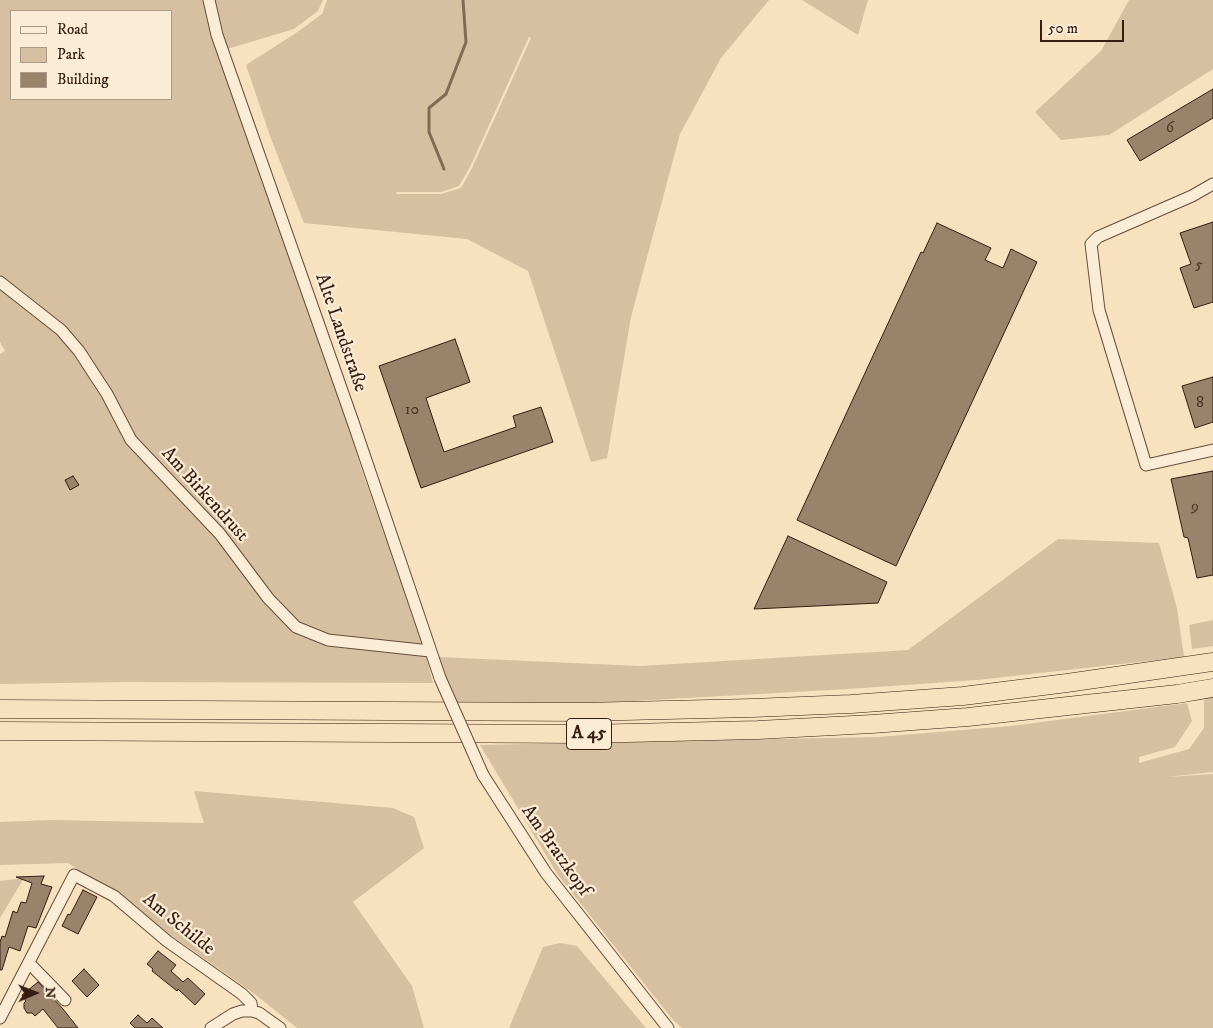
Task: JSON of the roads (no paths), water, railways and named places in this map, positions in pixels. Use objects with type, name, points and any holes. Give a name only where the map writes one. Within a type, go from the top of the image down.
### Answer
[{"type":"highway","name":"A 45","points":[[0,709],[582,712],[752,708],[851,704],[963,696],[1212,662]]},
{"type":"highway","name":"A 45","points":[[0,731],[584,734],[758,730],[968,717],[1177,694],[1213,688]]},
{"type":"street","name":"Alte Landstraße","points":[[209,0],[217,35],[440,678]]},
{"type":"street","points":[[1213,184],[1192,196],[1098,237],[1091,244],[1099,310],[1146,465],[1213,450]]},
{"type":"street","name":"Am Birkendrust","points":[[0,282],[61,330],[79,351],[107,394],[131,440],[220,534],[268,598],[296,627],[328,640],[430,651]]},
{"type":"street","name":"Am Bratzkopf","points":[[440,678],[483,775],[546,873],[668,1028]]},
{"type":"street","name":"Am Schilde","points":[[29,963],[74,874],[114,896],[167,941],[242,994],[251,1003],[252,1011]]},
{"type":"street","points":[[0,1018],[29,963],[65,1000]]},
{"type":"street","points":[[211,1028],[232,1014],[242,1011],[259,1013],[280,1028]]},
{"type":"waterway","points":[[444,169],[429,132],[429,108],[446,94],[466,42],[463,0]]}]
